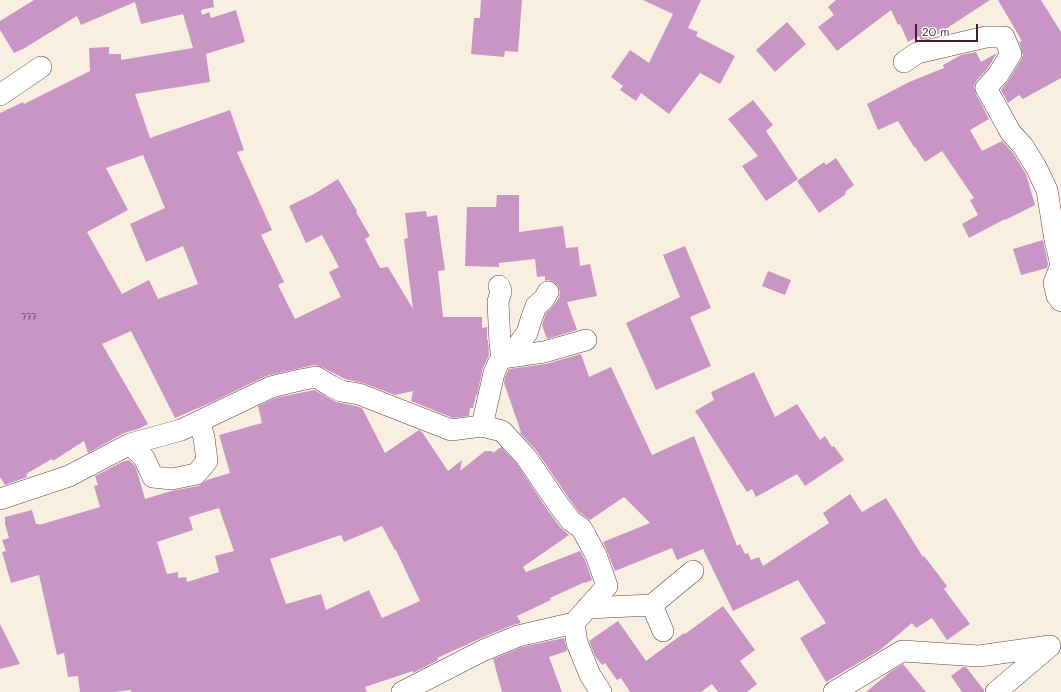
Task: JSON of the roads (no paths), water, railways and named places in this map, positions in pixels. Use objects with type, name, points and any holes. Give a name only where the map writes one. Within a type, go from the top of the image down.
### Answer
[{"type":"street","points":[[904,62],[917,54],[986,37],[1004,37],[1011,54],[998,75],[986,88],[1011,133],[1023,146],[1036,167],[1047,190],[1055,240],[1061,265],[1054,283],[1057,296],[1061,301]]},
{"type":"street","points":[[0,95],[41,67]]},
{"type":"street","points":[[499,286],[501,292],[498,302],[502,358]]},
{"type":"street","points":[[482,426],[494,373],[498,364],[502,358],[518,345],[527,333],[536,306],[544,299],[548,292]]},
{"type":"street","points":[[502,358],[544,352],[586,340]]},
{"type":"street","points":[[0,499],[69,476],[130,444],[182,430],[271,387],[316,377],[341,391],[359,394],[451,430],[482,426],[502,431],[526,457],[571,521],[581,528],[596,555],[607,586],[580,615],[577,643],[590,675],[601,692]]},
{"type":"street","points":[[130,444],[144,458],[153,477],[172,480],[196,474],[207,461],[204,437],[199,422]]},
{"type":"street","points":[[402,692],[484,650],[518,636],[580,615],[652,605],[693,571]]},
{"type":"street","points":[[652,605],[663,631]]},
{"type":"street","points":[[834,692],[902,651],[979,656],[1056,642]]},
{"type":"street","points":[[996,692],[1056,642]]}]
